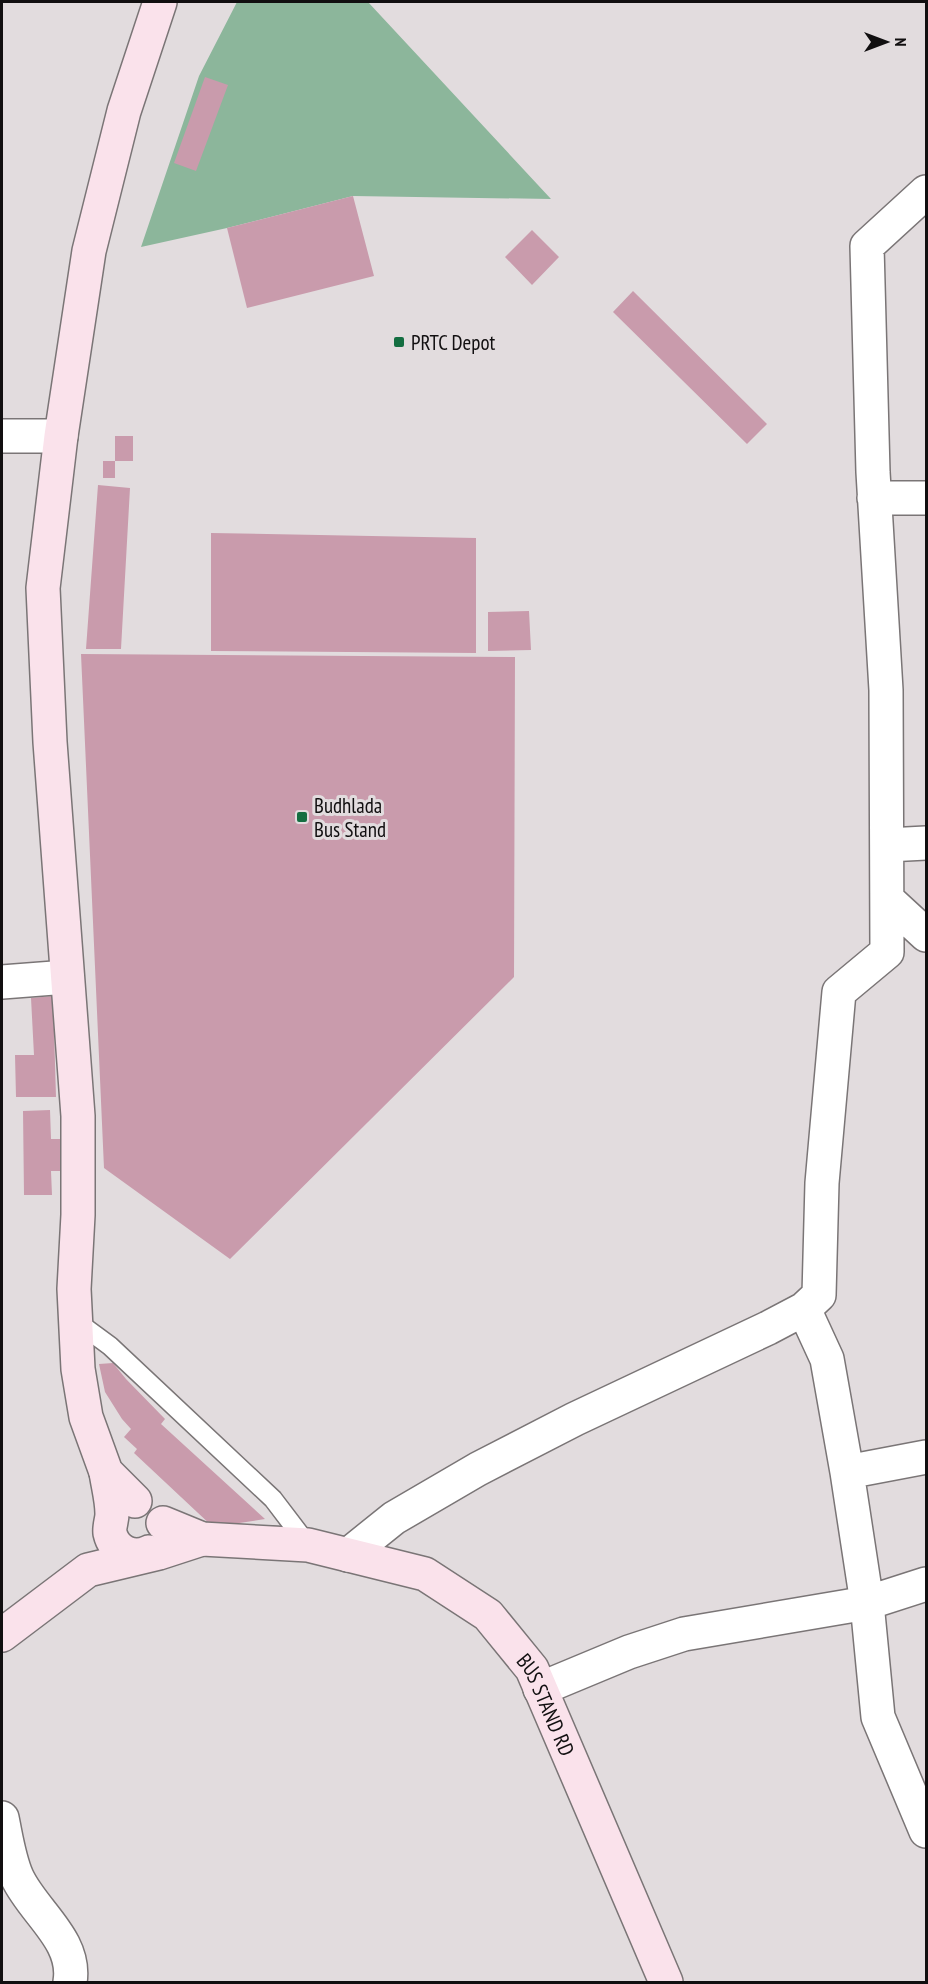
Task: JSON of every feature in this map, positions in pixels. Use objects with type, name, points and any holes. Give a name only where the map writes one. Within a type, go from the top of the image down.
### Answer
[{"type":"street","points":[[2,1635],[87,1570],[119,1516],[148,1503],[158,1511],[163,1523],[163,1536],[152,1551],[143,1555],[131,1556],[115,1546],[119,1516],[86,1417],[78,1369],[74,1289],[78,1215],[78,1116],[50,742],[44,588],[61,436],[89,251],[124,111],[160,2]]},
{"type":"street","points":[[348,1555],[394,1518],[478,1469],[575,1419],[768,1328],[804,1309],[819,1295],[822,1183],[839,992],[887,952],[886,690],[874,498],[867,246],[927,192]]},
{"type":"street","points":[[2,436],[61,436]]},
{"type":"street","points":[[874,498],[927,498]]},
{"type":"street","points":[[887,844],[927,843]]},
{"type":"street","points":[[887,899],[927,935]]},
{"type":"street","points":[[2,982],[67,977]]},
{"type":"street","points":[[804,1309],[827,1359],[867,1603],[878,1717],[915,1775],[927,1831]]},
{"type":"street","points":[[847,1472],[927,1457]]},
{"type":"street","points":[[163,1523],[202,1539]]},
{"type":"street","points":[[87,1570],[202,1539]]},
{"type":"street","name":"BUS STAND RD","points":[[202,1539],[308,1545],[425,1574],[488,1616],[532,1669],[666,1983]]},
{"type":"street","points":[[540,1689],[629,1652],[684,1634],[867,1603],[927,1584]]},
{"type":"street","points":[[2,1818],[17,1877],[67,1950],[72,1971],[70,1983]]},
{"type":"lane","points":[[76,1321],[110,1346],[273,1499],[308,1545]]},
{"type":"green space","points":[[237,2],[368,2],[551,199],[353,196],[141,247],[199,76]]},
{"type":"building","points":[[205,77],[228,85],[196,171],[174,163]]},
{"type":"building","points":[[353,196],[374,276],[247,308],[227,228]]},
{"type":"building","points":[[532,230],[559,257],[532,285],[505,257]]},
{"type":"building","points":[[633,291],[767,424],[747,444],[613,312]]},
{"type":"building","points":[[115,436],[133,436],[133,461],[115,461]]},
{"type":"building","points":[[103,461],[115,461],[115,478],[103,478]]},
{"type":"building","points":[[98,485],[130,488],[121,649],[86,649]]},
{"type":"building","points":[[211,533],[476,538],[476,653],[211,651]]},
{"type":"building","points":[[529,611],[531,650],[488,651],[488,612]]},
{"type":"building","name":"Budhlada Bus Stand","points":[[81,654],[515,657],[514,977],[230,1259],[104,1168]]},
{"type":"building","points":[[53,996],[56,1097],[16,1097],[15,1055],[34,1055],[31,998]]},
{"type":"building","points":[[50,1110],[51,1139],[60,1139],[61,1171],[51,1171],[52,1195],[24,1195],[23,1111]]},
{"type":"building","points":[[113,1363],[165,1419],[161,1424],[265,1519],[213,1527],[134,1453],[137,1449],[124,1437],[131,1429],[105,1392],[99,1364]]},
{"type":"place","name":"PRTC Depot","points":[[399,342]]},
{"type":"place","name":"Budhlada Bus Stand","points":[[302,817]]}]
